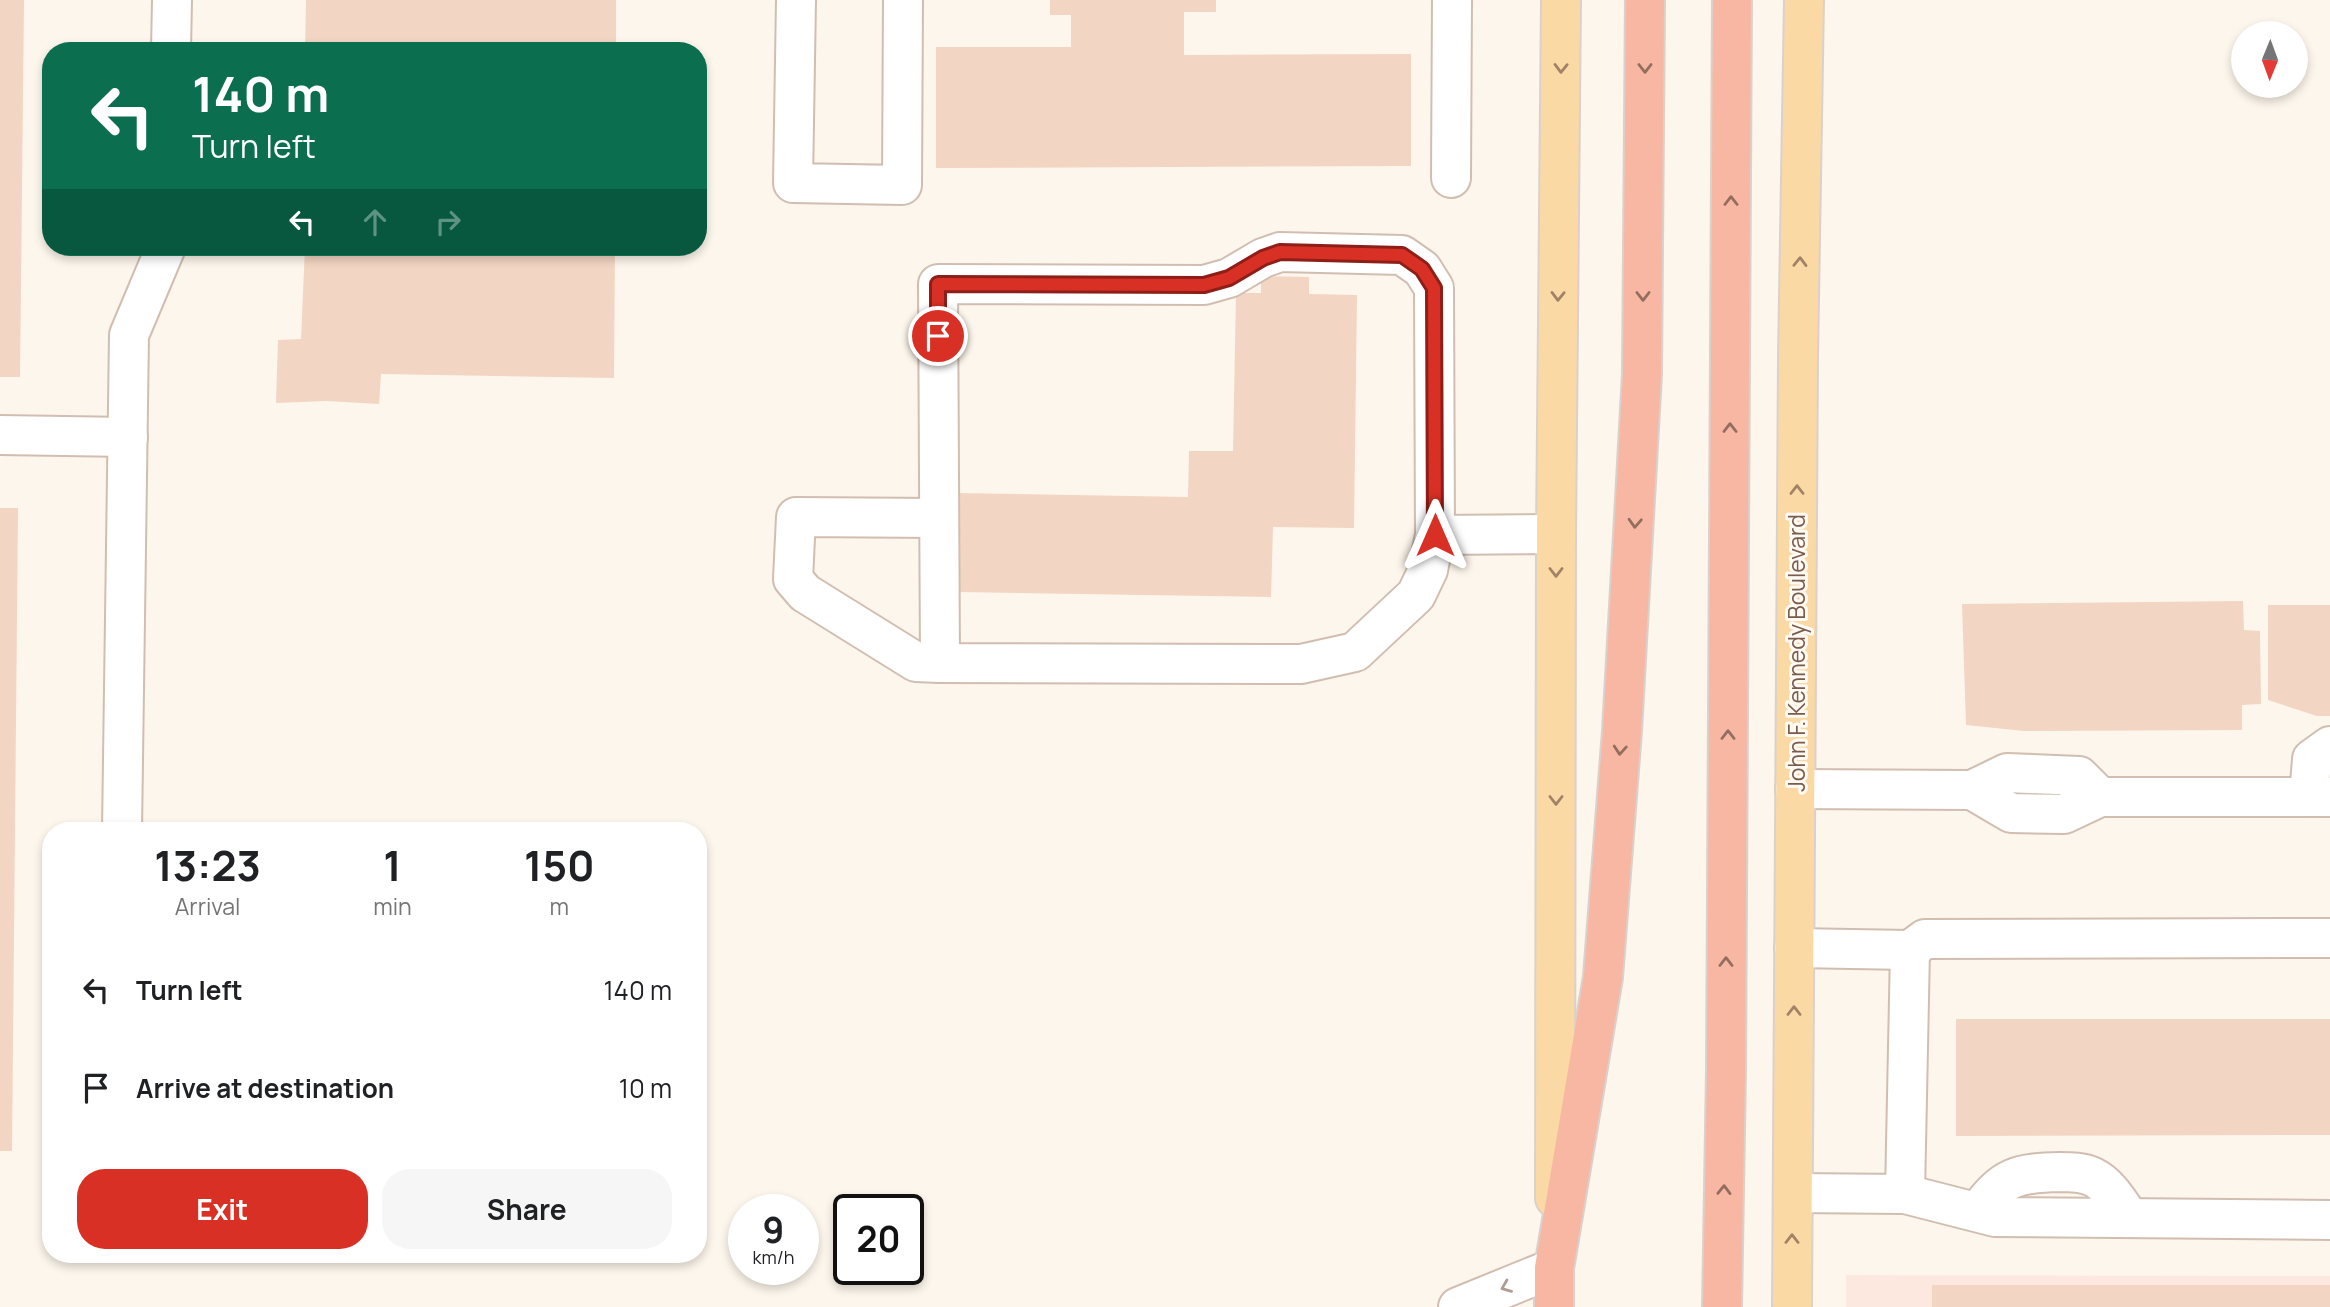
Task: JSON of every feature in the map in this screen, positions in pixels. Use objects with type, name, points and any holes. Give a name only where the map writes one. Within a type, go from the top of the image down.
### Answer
[{"type":"highway","points":[[1554,1307],[1554,1268],[1603,976],[1622,732],[1642,374],[1645,0]]},
{"type":"highway","points":[[1722,1307],[1732,0]]},
{"type":"main road","points":[[1554,1268],[1561,0]]},
{"type":"main road","name":"John F. Kennedy Boulevard","points":[[1792,1307],[1804,0]]},
{"type":"lane","points":[[171,42],[172,0]]},
{"type":"lane","points":[[796,0],[793,183],[902,184],[902,0]]},
{"type":"lane","points":[[1451,178],[1452,0]]},
{"type":"lane","points":[[939,518],[796,517],[793,579],[805,593],[916,662],[940,663],[1301,664],[1354,652],[1416,596],[1428,570],[1435,535],[1434,288],[1422,269],[1402,255],[1280,252],[1263,258],[1229,278],[1204,285],[938,284],[940,663]]},
{"type":"lane","points":[[121,822],[129,335],[162,256]]},
{"type":"lane","points":[[0,435],[128,437]]},
{"type":"lane","points":[[1435,535],[1556,534]]},
{"type":"lane","points":[[1796,789],[1972,790],[2011,813],[2064,814],[2100,797],[2320,797],[2312,759],[2330,746]]},
{"type":"lane","points":[[1794,948],[1909,950],[1926,939],[2330,938]]},
{"type":"lane","points":[[1905,1194],[1909,950]]},
{"type":"lane","points":[[1793,1193],[1905,1194],[1995,1217],[2330,1220]]},
{"type":"lane","points":[[1458,1307],[1554,1268]]},
{"type":"shaded area","points":[[1846,1275],[2330,1276],[2330,1307],[1846,1307]]},
{"type":"building","points":[[0,0],[24,0],[20,377],[0,377]]},
{"type":"building","points":[[306,0],[616,0],[616,42],[305,42]]},
{"type":"building","points":[[1050,0],[1216,0],[1216,12],[1184,12],[1184,55],[1411,54],[1411,166],[936,168],[936,47],[1071,47],[1071,15],[1050,15]]},
{"type":"building","points":[[305,256],[615,256],[614,378],[381,374],[379,404],[326,401],[276,403],[278,340],[301,339]]},
{"type":"building","points":[[1261,276],[1309,277],[1309,294],[1357,295],[1354,528],[1273,527],[1271,597],[959,592],[959,546],[941,545],[955,493],[1188,497],[1189,451],[1233,451],[1236,293],[1261,293]]},
{"type":"building","points":[[0,508],[18,508],[12,1151],[0,1151]]},
{"type":"building","points":[[2243,601],[2244,630],[2260,631],[2261,704],[2242,705],[2242,730],[2024,731],[1966,725],[1962,604]]},
{"type":"building","points":[[2268,605],[2330,605],[2330,716],[2317,716],[2268,700]]},
{"type":"building","points":[[1956,1019],[2330,1019],[2330,1135],[1956,1136]]},
{"type":"building","points":[[1932,1285],[2330,1285],[2330,1307],[1932,1307]]},
{"type":"route","points":[[938,336],[938,284],[1204,285],[1229,278],[1263,258],[1280,252],[1402,255],[1422,269],[1434,288],[1435,535]]}]
